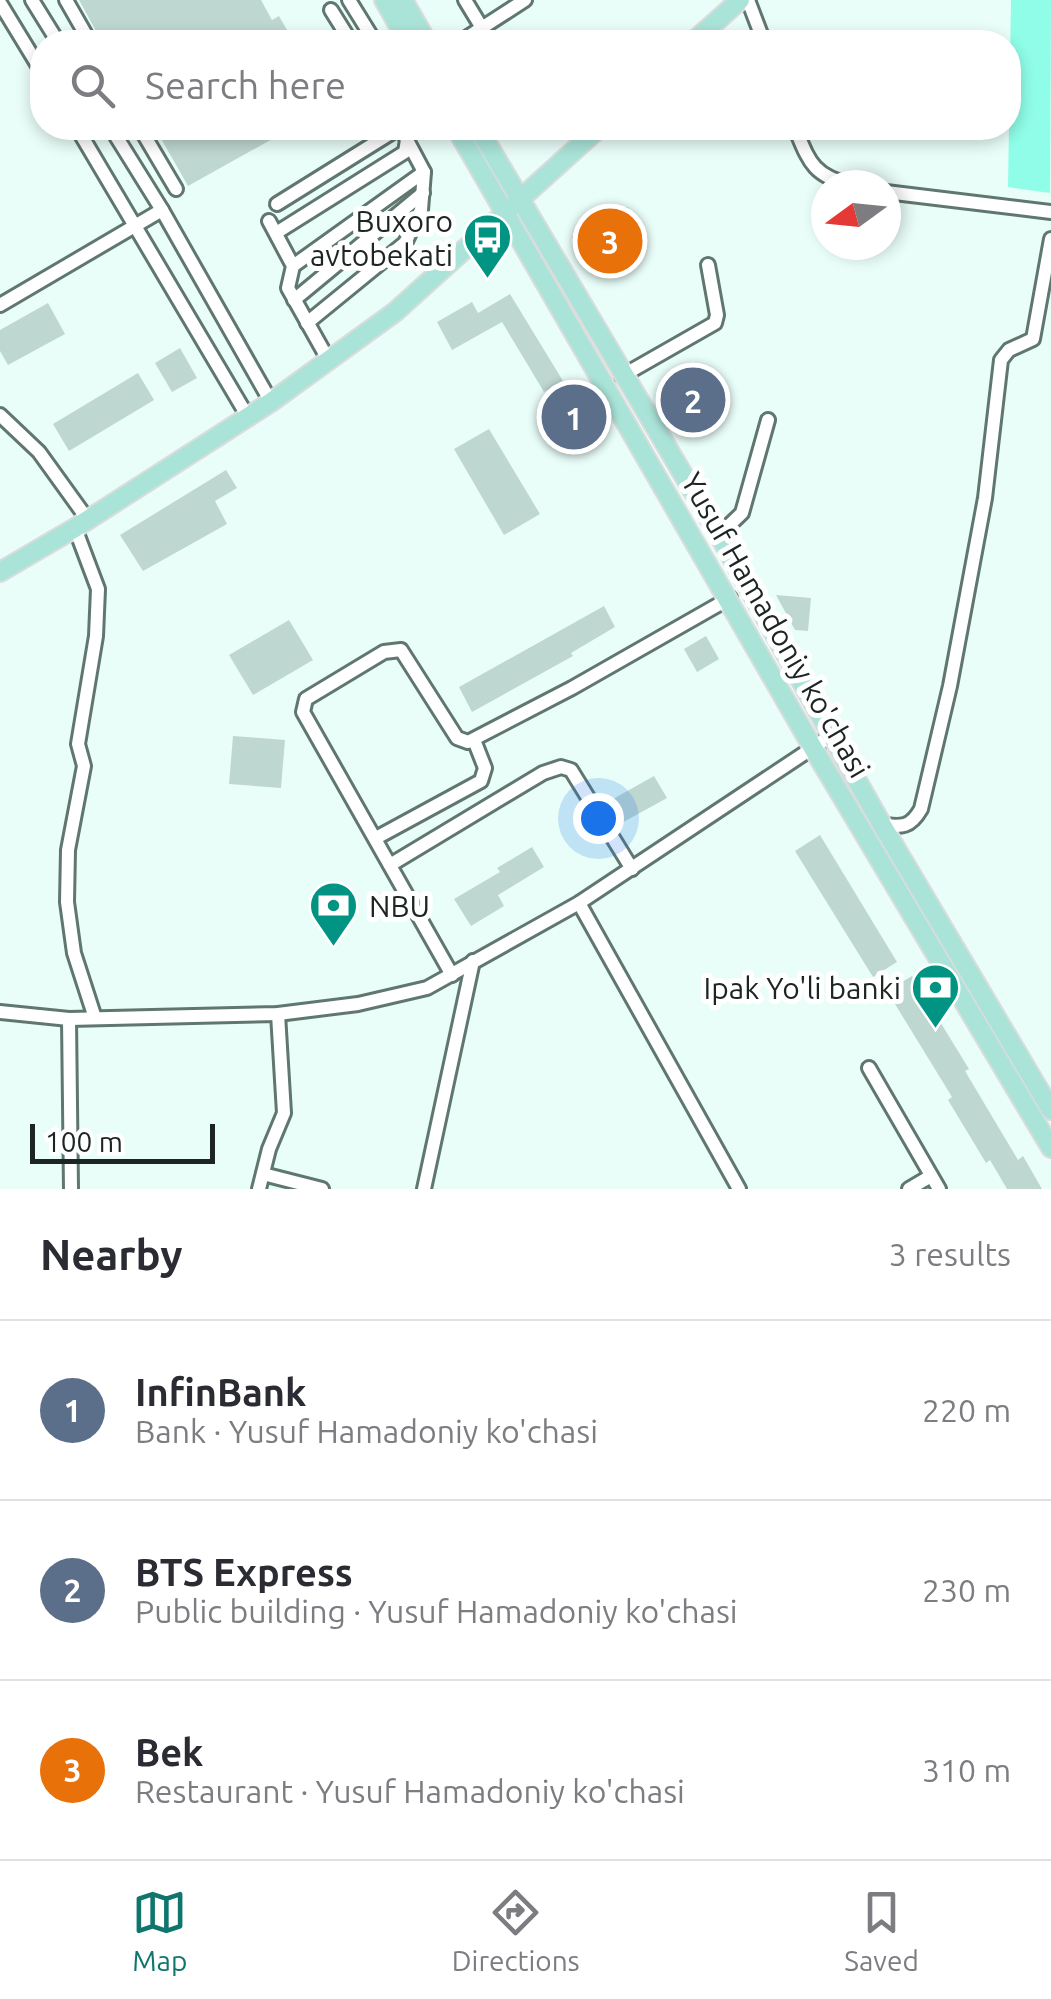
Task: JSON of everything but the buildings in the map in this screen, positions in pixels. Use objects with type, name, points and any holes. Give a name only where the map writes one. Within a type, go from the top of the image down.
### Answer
[{"type":"main road","points":[[384,0],[401,30]]},
{"type":"main road","points":[[402,0],[420,30]]},
{"type":"main road","points":[[706,30],[740,0]]},
{"type":"main road","name":"Yusuf Hamadoniy ko'chasi","points":[[463,140],[814,748],[1048,1135]]},
{"type":"main road","name":"Yusuf Hamadoniy ko'chasi","points":[[485,140],[1051,1110]]},
{"type":"main road","points":[[0,572],[271,402],[394,312],[585,140]]},
{"type":"street","points":[[32,0],[51,30]]},
{"type":"street","points":[[66,0],[83,30]]},
{"type":"street","points":[[349,0],[368,30]]},
{"type":"street","points":[[465,0],[482,28]]},
{"type":"street","points":[[479,30],[525,0]]},
{"type":"street","points":[[748,0],[759,30]]},
{"type":"street","points":[[0,3],[30,52]]},
{"type":"street","points":[[332,10],[344,30]]},
{"type":"street","points":[[84,140],[248,417]]},
{"type":"street","points":[[118,140],[271,402]]},
{"type":"street","points":[[147,140],[176,189]]},
{"type":"street","points":[[276,204],[388,140]]},
{"type":"street","points":[[329,360],[288,288],[293,266],[272,227],[405,152],[403,140]]},
{"type":"street","points":[[307,324],[405,244],[421,210],[424,172],[406,140]]},
{"type":"street","points":[[801,140],[816,170]]},
{"type":"street","points":[[293,266],[424,172]]},
{"type":"street","points":[[294,300],[422,194]]},
{"type":"street","points":[[901,194],[1051,212]]},
{"type":"street","points":[[0,305],[162,210]]},
{"type":"street","points":[[1033,339],[1051,239]]},
{"type":"street","points":[[622,376],[715,323],[708,264]]},
{"type":"street","points":[[882,825],[903,827],[912,823],[920,809],[950,686],[985,498],[1000,360],[1009,350],[1033,339],[1051,343]]},
{"type":"street","points":[[0,414],[40,452],[82,524],[98,589],[96,636],[78,744],[84,763],[68,850],[67,902],[74,953],[95,1018]]},
{"type":"street","points":[[719,535],[742,512],[768,420]]},
{"type":"street","points":[[452,975],[303,712],[306,699],[390,649],[401,650],[456,738],[464,742],[474,740],[730,598]]},
{"type":"street","points":[[0,1012],[70,1018],[278,1014],[358,1004],[428,988],[579,903],[832,735]]},
{"type":"street","points":[[376,838],[481,782],[485,768],[474,740]]},
{"type":"street","points":[[390,865],[543,773],[561,767],[572,770],[632,869]]},
{"type":"street","points":[[579,903],[738,1189]]},
{"type":"street","points":[[424,1189],[473,961]]},
{"type":"street","points":[[259,1189],[284,1113],[278,1014]]},
{"type":"street","points":[[70,1018],[71,1189]]},
{"type":"street","points":[[868,1068],[939,1189]]},
{"type":"street","points":[[263,1174],[322,1189]]},
{"type":"street","points":[[909,1189],[931,1176]]},
{"type":"green space","points":[[1011,0],[1051,0],[1050,193],[1008,187],[1009,140],[1021,140],[1021,30],[1011,30]]},
{"type":"place","name":"Bek","points":[[610,241]]},
{"type":"place","name":"Buxoro avtobekati","points":[[488,280]]},
{"type":"place","name":"BTS Express","points":[[693,400]]},
{"type":"place","name":"InfinBank","points":[[574,417]]},
{"type":"place","name":"NBU","points":[[334,948]]},
{"type":"place","name":"Ipak Yo'li banki","points":[[936,1030]]}]
